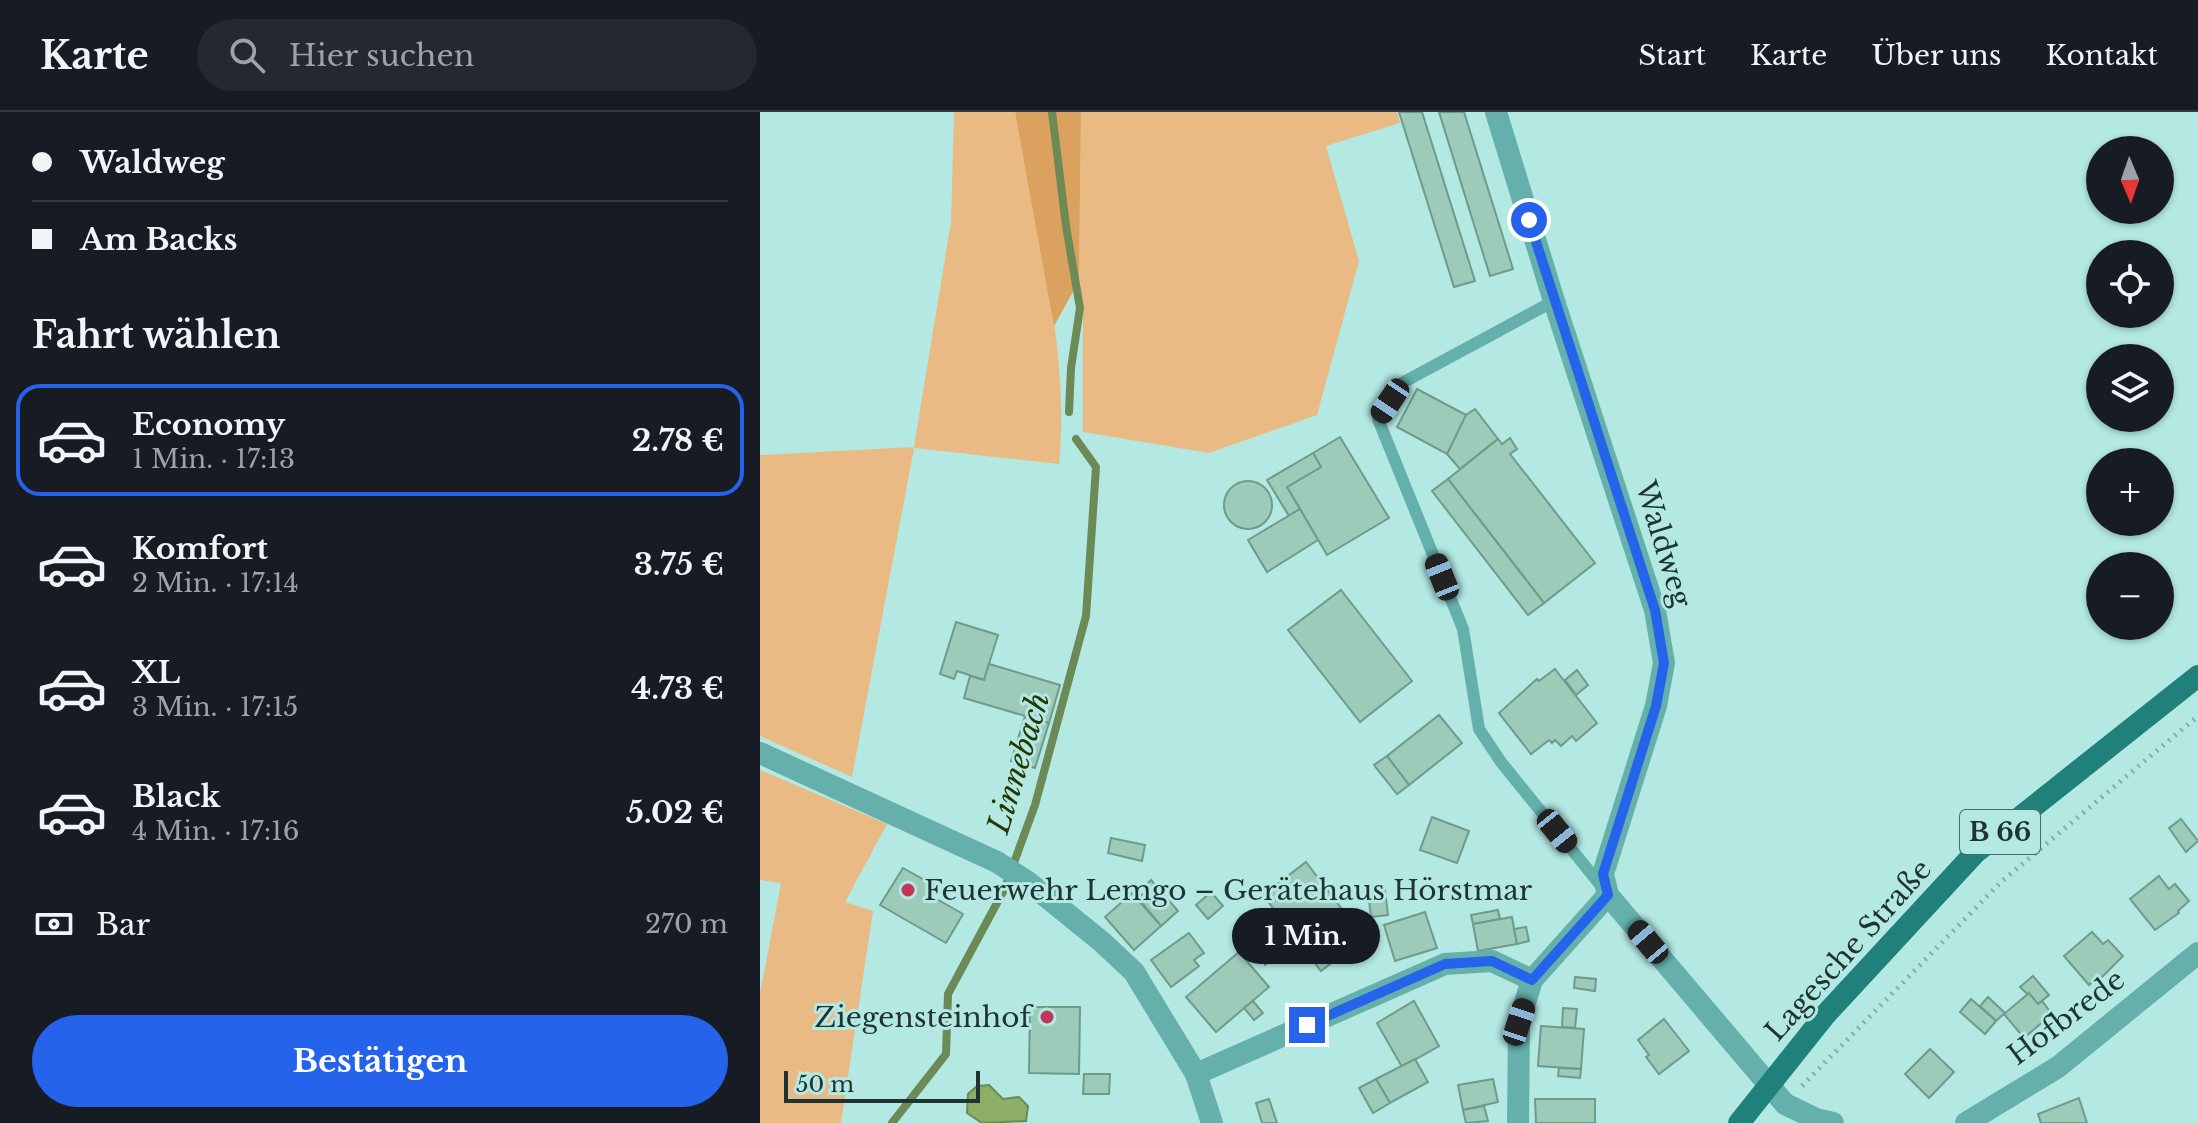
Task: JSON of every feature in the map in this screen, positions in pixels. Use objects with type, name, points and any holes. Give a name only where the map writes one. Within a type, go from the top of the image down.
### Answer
[{"type":"main road","name":"Lagesche Straße","points":[[1739,1123],[1826,1014],[1975,853],[2198,676]]},
{"type":"street","name":"Waldweg","points":[[1496,112],[1655,610],[1664,663],[1656,706],[1603,874],[1608,895]]},
{"type":"street","points":[[760,753],[997,862],[1028,882],[1102,942],[1134,972],[1196,1074],[1212,1123]]},
{"type":"street","points":[[1518,1123],[1519,1022],[1532,980],[1608,895],[1785,1104],[1816,1119],[1833,1123]]},
{"type":"street","name":"Hofbrede","points":[[1966,1123],[2058,1067],[2198,953]]},
{"type":"street","points":[[1196,1074],[1445,964],[1492,961],[1532,980]]},
{"type":"lane","points":[[1554,301],[1402,383],[1378,419],[1463,629],[1479,729],[1501,762],[1608,895]]},
{"type":"path","points":[[1785,1104],[2001,882],[2198,716]]},
{"type":"shaded area","points":[[954,112],[1015,112],[1055,332],[1060,377],[1059,464],[914,448],[852,777],[760,736],[760,455],[914,447],[951,222]]},
{"type":"shaded area","points":[[1015,112],[1081,112],[1079,281],[1054,326]]},
{"type":"shaded area","points":[[1081,112],[1397,112],[1400,123],[1326,146],[1359,261],[1317,415],[1209,453],[1083,432],[1083,305],[1079,281]]},
{"type":"shaded area","points":[[760,770],[887,824],[845,902],[873,911],[841,1123],[760,1123],[760,994],[781,883],[760,880]]},
{"type":"shaded area","points":[[989,1085],[1003,1099],[1019,1097],[1028,1106],[1026,1121],[982,1123],[967,1113],[968,1094],[977,1086]]},
{"type":"building","points":[[1399,112],[1422,112],[1475,281],[1454,287]]},
{"type":"building","points":[[1439,112],[1464,112],[1513,269],[1490,276]]},
{"type":"building","points":[[1417,389],[1468,416],[1447,454],[1397,427]]},
{"type":"building","points":[[1475,409],[1498,439],[1460,469],[1447,454],[1466,415]]},
{"type":"building","points":[[1340,437],[1389,518],[1327,555],[1287,487],[1321,467],[1313,453]]},
{"type":"building","points":[[1510,438],[1517,449],[1510,454],[1595,563],[1544,603],[1448,479],[1498,439],[1502,444]]},
{"type":"building","points":[[1313,453],[1321,467],[1287,487],[1300,509],[1289,516],[1267,480]]},
{"type":"building","points":[[1448,479],[1544,603],[1528,615],[1432,491]]},
{"type":"building","points":[[1248,481],[1265,488],[1272,505],[1265,522],[1248,529],[1231,522],[1224,505],[1231,488]]},
{"type":"building","points":[[1300,509],[1318,540],[1267,572],[1248,540]]},
{"type":"building","points":[[1341,590],[1412,681],[1360,722],[1288,630]]},
{"type":"building","points":[[956,622],[998,635],[984,680],[957,671],[954,679],[940,674]]},
{"type":"building","points":[[989,664],[1060,685],[1049,723],[964,698],[970,676],[984,680]]},
{"type":"building","points":[[1555,669],[1597,723],[1576,741],[1572,736],[1561,746],[1555,740],[1552,743],[1549,740],[1531,754],[1499,713],[1537,679],[1539,681]]},
{"type":"building","points":[[1577,670],[1588,685],[1576,695],[1565,680]]},
{"type":"building","points":[[1439,715],[1462,743],[1409,785],[1387,756]]},
{"type":"building","points":[[1025,716],[1049,723],[1035,768],[1011,761]]},
{"type":"building","points":[[1387,756],[1409,785],[1397,794],[1374,765]]},
{"type":"building","points":[[1432,817],[1469,831],[1457,863],[1420,850]]},
{"type":"building","points":[[2181,819],[2198,841],[2186,852],[2169,828]]},
{"type":"building","points":[[1111,838],[1145,845],[1142,861],[1108,853]]},
{"type":"building","points":[[1306,862],[1364,938],[1321,971],[1263,895]]},
{"type":"building","points":[[903,868],[933,885],[928,894],[963,914],[946,943],[880,905]]},
{"type":"building","points":[[2159,876],[2169,889],[2175,884],[2189,901],[2179,913],[2155,930],[2130,899]]},
{"type":"building","points":[[1151,880],[1178,911],[1161,926],[1138,898],[1150,888],[1147,884]]},
{"type":"building","points":[[1385,890],[1388,915],[1371,917],[1368,892]]},
{"type":"building","points":[[1211,892],[1223,906],[1208,919],[1196,905]]},
{"type":"building","points":[[1132,893],[1161,926],[1134,950],[1105,917]]},
{"type":"building","points":[[1498,910],[1500,919],[1473,924],[1471,915]]},
{"type":"building","points":[[1425,912],[1437,948],[1395,961],[1384,925]]},
{"type":"building","points":[[1512,917],[1517,944],[1478,951],[1473,924]]},
{"type":"building","points":[[1526,927],[1529,941],[1517,944],[1514,929]]},
{"type":"building","points":[[2092,932],[2103,944],[2108,940],[2123,956],[2101,978],[2099,976],[2089,985],[2064,956]]},
{"type":"building","points":[[1189,933],[1204,953],[1194,960],[1199,966],[1171,987],[1151,960]]},
{"type":"building","points":[[1267,943],[1276,958],[1265,965],[1255,950]]},
{"type":"building","points":[[1239,952],[1269,987],[1216,1032],[1186,997]]},
{"type":"building","points":[[2033,976],[2049,995],[2038,1004],[2020,987]]},
{"type":"building","points":[[1575,977],[1596,979],[1595,991],[1574,988]]},
{"type":"building","points":[[2029,993],[2038,1004],[2042,1001],[2052,1014],[2024,1038],[2004,1014]]},
{"type":"building","points":[[1988,997],[2005,1013],[1996,1021],[1980,1006]]},
{"type":"building","points":[[1971,999],[1996,1021],[1985,1034],[1960,1012]]},
{"type":"building","points":[[1253,1001],[1263,1013],[1254,1020],[1244,1008]]},
{"type":"building","points":[[1414,1001],[1439,1046],[1402,1067],[1377,1023]]},
{"type":"building","points":[[1030,1007],[1080,1007],[1079,1074],[1029,1073]]},
{"type":"building","points":[[1563,1008],[1577,1009],[1575,1028],[1562,1027]]},
{"type":"building","points":[[1664,1019],[1689,1051],[1659,1074],[1638,1040]]},
{"type":"building","points":[[1541,1026],[1584,1029],[1581,1069],[1538,1066]]},
{"type":"building","points":[[1930,1049],[1954,1072],[1929,1098],[1905,1074]]},
{"type":"building","points":[[1415,1059],[1428,1082],[1390,1103],[1376,1079]]},
{"type":"building","points":[[1559,1068],[1581,1069],[1580,1078],[1558,1076]]},
{"type":"building","points":[[1084,1074],[1110,1074],[1109,1094],[1083,1094]]},
{"type":"building","points":[[1376,1079],[1390,1103],[1373,1113],[1359,1088]]},
{"type":"building","points":[[1493,1079],[1498,1102],[1463,1110],[1458,1085]]},
{"type":"building","points":[[2079,1098],[2087,1123],[2041,1123],[2038,1114]]},
{"type":"building","points":[[1269,1099],[1277,1123],[1262,1123],[1256,1103]]},
{"type":"building","points":[[1535,1099],[1595,1099],[1595,1123],[1536,1123]]},
{"type":"building","points":[[1484,1106],[1488,1121],[1466,1123],[1463,1110]]},
{"type":"waterway","name":"Linnebach","points":[[1052,112],[1080,308],[1071,368],[1069,412]]},
{"type":"waterway","name":"Linnebach","points":[[892,1123],[946,1054],[948,994],[1004,890],[1035,805],[1086,616],[1096,467],[1076,439]]},
{"type":"place","name":"Feuerwehr Lemgo – Gerätehaus Hörstmar","points":[[908,890]]},
{"type":"place","name":"Ziegensteinhof","points":[[1047,1017]]},
{"type":"route","points":[[1307,1025],[1445,964],[1492,961],[1532,980],[1608,895],[1603,874],[1656,706],[1664,663],[1655,610],[1529,220]]}]
